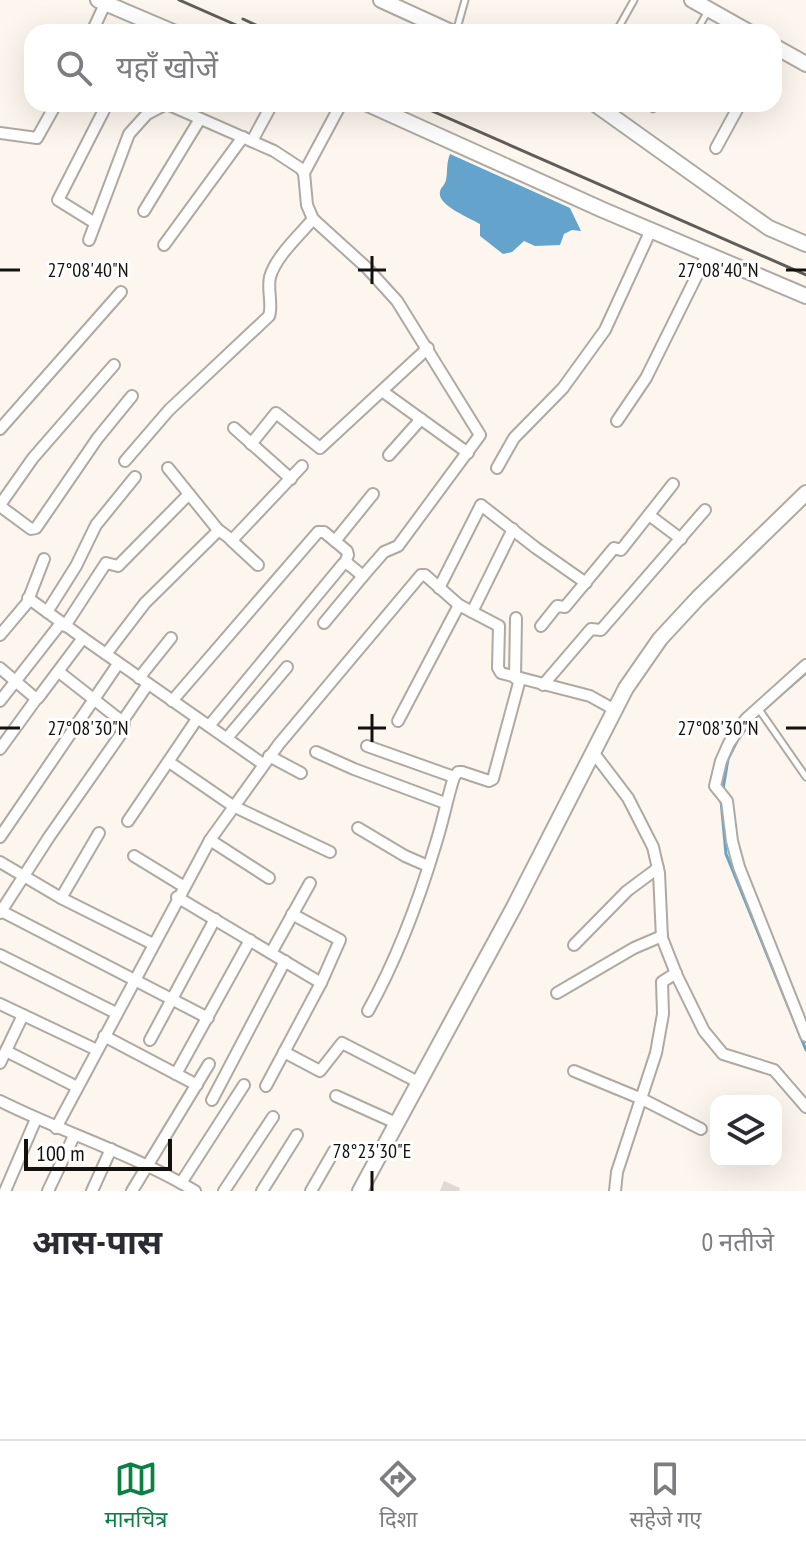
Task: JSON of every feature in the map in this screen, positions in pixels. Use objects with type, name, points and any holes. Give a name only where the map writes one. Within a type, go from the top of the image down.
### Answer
[{"type":"street","points":[[381,0],[436,24]]},
{"type":"street","points":[[692,0],[731,24]]},
{"type":"street","points":[[95,24],[102,2],[144,24]]},
{"type":"street","points":[[782,50],[806,64]]},
{"type":"street","points":[[0,133],[37,138],[52,112]]},
{"type":"street","points":[[95,223],[58,200],[103,112]]},
{"type":"street","points":[[89,240],[129,134],[151,112]]},
{"type":"street","points":[[184,112],[285,157],[304,173]]},
{"type":"street","points":[[164,245],[266,112]]},
{"type":"street","points":[[324,623],[386,550],[398,546],[479,434],[397,301],[367,268],[313,219],[307,205],[304,173],[337,112]]},
{"type":"street","points":[[385,112],[806,296]]},
{"type":"street","points":[[606,112],[769,228],[806,244]]},
{"type":"street","points":[[716,148],[736,112]]},
{"type":"street","points":[[144,211],[200,119]]},
{"type":"street","points":[[125,461],[169,410],[269,316],[268,296],[273,271],[313,219]]},
{"type":"street","points":[[497,468],[514,438],[563,388],[605,330],[651,230]]},
{"type":"street","points":[[617,421],[652,366],[708,253]]},
{"type":"street","points":[[0,429],[121,292]]},
{"type":"street","points":[[251,444],[276,413],[320,448],[428,348]]},
{"type":"street","points":[[114,365],[33,458],[0,506],[31,529],[38,527],[73,473],[132,396]]},
{"type":"street","points":[[382,391],[468,453]]},
{"type":"street","points":[[389,455],[421,419]]},
{"type":"street","points":[[234,428],[291,479]]},
{"type":"street","points":[[231,540],[302,466]]},
{"type":"street","points":[[168,468],[219,531],[258,565]]},
{"type":"street","points":[[47,612],[76,566],[96,525],[135,477]]},
{"type":"street","points":[[541,626],[557,606],[565,607],[614,548],[621,550],[673,484]]},
{"type":"street","points":[[360,1191],[514,907],[626,688],[660,639],[806,493]]},
{"type":"street","points":[[0,701],[63,624],[106,563],[118,566],[189,494]]},
{"type":"street","points":[[335,541],[373,494]]},
{"type":"street","points":[[439,588],[480,505],[586,583]]},
{"type":"street","points":[[543,685],[591,628],[601,630],[705,510]]},
{"type":"street","points":[[649,515],[681,539]]},
{"type":"street","points":[[472,612],[513,529]]},
{"type":"street","points":[[106,654],[145,603],[219,531]]},
{"type":"street","points":[[172,701],[315,534],[322,531],[348,553],[345,563],[209,726]]},
{"type":"street","points":[[0,635],[28,598],[44,559]]},
{"type":"street","points":[[345,563],[363,576]]},
{"type":"street","points":[[56,1128],[210,840],[266,760],[419,576],[425,575],[459,605],[499,626],[498,668],[501,673],[590,696],[615,710]]},
{"type":"street","points":[[28,598],[197,719],[266,760],[301,773]]},
{"type":"street","points":[[398,721],[459,605]]},
{"type":"street","points":[[368,1011],[391,965],[428,866],[454,777],[462,772],[489,781],[493,779],[517,678],[516,618]]},
{"type":"street","points":[[0,749],[83,638]]},
{"type":"street","points":[[171,638],[143,681],[123,731],[1,912],[208,1018]]},
{"type":"street","points":[[0,837],[118,664]]},
{"type":"street","points":[[806,665],[740,727],[724,752],[715,783],[723,796],[735,854],[806,1036]]},
{"type":"street","points":[[227,738],[287,667]]},
{"type":"street","points":[[0,668],[37,698]]},
{"type":"street","points":[[59,672],[124,723]]},
{"type":"street","points":[[128,821],[197,719]]},
{"type":"street","points":[[367,746],[454,777]]},
{"type":"street","points":[[316,752],[367,775],[445,803]]},
{"type":"street","points":[[593,752],[628,798],[653,847],[658,868],[662,936],[704,1031],[718,1049],[732,1058],[774,1070],[806,1107]]},
{"type":"street","points":[[169,762],[233,806],[330,852]]},
{"type":"street","points":[[358,828],[428,866]]},
{"type":"street","points":[[61,898],[99,833]]},
{"type":"street","points":[[210,840],[269,878]]},
{"type":"street","points":[[134,856],[183,886]]},
{"type":"street","points":[[0,862],[61,898],[153,944]]},
{"type":"street","points":[[574,945],[627,891],[658,868]]},
{"type":"street","points":[[271,953],[310,883]]},
{"type":"street","points":[[177,897],[321,983]]},
{"type":"street","points":[[266,1086],[321,983],[340,940],[292,914]]},
{"type":"street","points":[[150,1040],[215,919]]},
{"type":"street","points":[[557,993],[634,948],[662,936]]},
{"type":"street","points":[[176,1074],[250,940]]},
{"type":"street","points":[[0,955],[116,1013]]},
{"type":"street","points":[[212,1100],[285,961]]},
{"type":"street","points":[[615,1191],[617,1172],[642,1099],[662,1025],[662,982],[676,973]]},
{"type":"street","points":[[0,1004],[97,1050]]},
{"type":"street","points":[[0,1063],[23,1015]]},
{"type":"street","points":[[104,1036],[197,1085]]},
{"type":"street","points":[[284,1052],[320,1071],[342,1043],[418,1082]]},
{"type":"street","points":[[6,1051],[77,1087]]},
{"type":"street","points":[[132,1191],[209,1064]]},
{"type":"street","points":[[574,1071],[642,1099],[701,1129]]},
{"type":"street","points":[[181,1183],[244,1085]]},
{"type":"street","points":[[336,1096],[396,1123]]},
{"type":"street","points":[[0,1101],[146,1165],[195,1191]]},
{"type":"street","points":[[224,1191],[273,1117]]},
{"type":"street","points":[[7,1190],[36,1119]]},
{"type":"street","points":[[262,1191],[297,1135]]},
{"type":"street","points":[[48,1191],[74,1136]]},
{"type":"street","points":[[92,1191],[111,1149]]},
{"type":"street","points":[[311,1191],[334,1151]]},
{"type":"lane","points":[[457,24],[465,0]]},
{"type":"lane","points":[[620,24],[634,0]]},
{"type":"lane","points":[[701,24],[709,10]]},
{"type":"lane","points":[[760,711],[806,777]]},
{"type":"water","points":[[450,154],[570,208],[581,231],[572,230],[564,234],[560,245],[535,246],[524,241],[512,252],[503,254],[480,236],[480,224],[462,215],[440,197]]},
{"type":"building","points":[[444,1181],[460,1188],[459,1191],[440,1191]]},
{"type":"waterway","points":[[763,710],[806,673]]},
{"type":"waterway","points":[[723,789],[728,759],[738,739]]},
{"type":"waterway","points":[[721,800],[726,854],[806,1050]]},
{"type":"railway","points":[[179,0],[234,24]]},
{"type":"railway","points":[[243,19],[254,24]]},
{"type":"railway","points":[[434,112],[806,275]]}]
